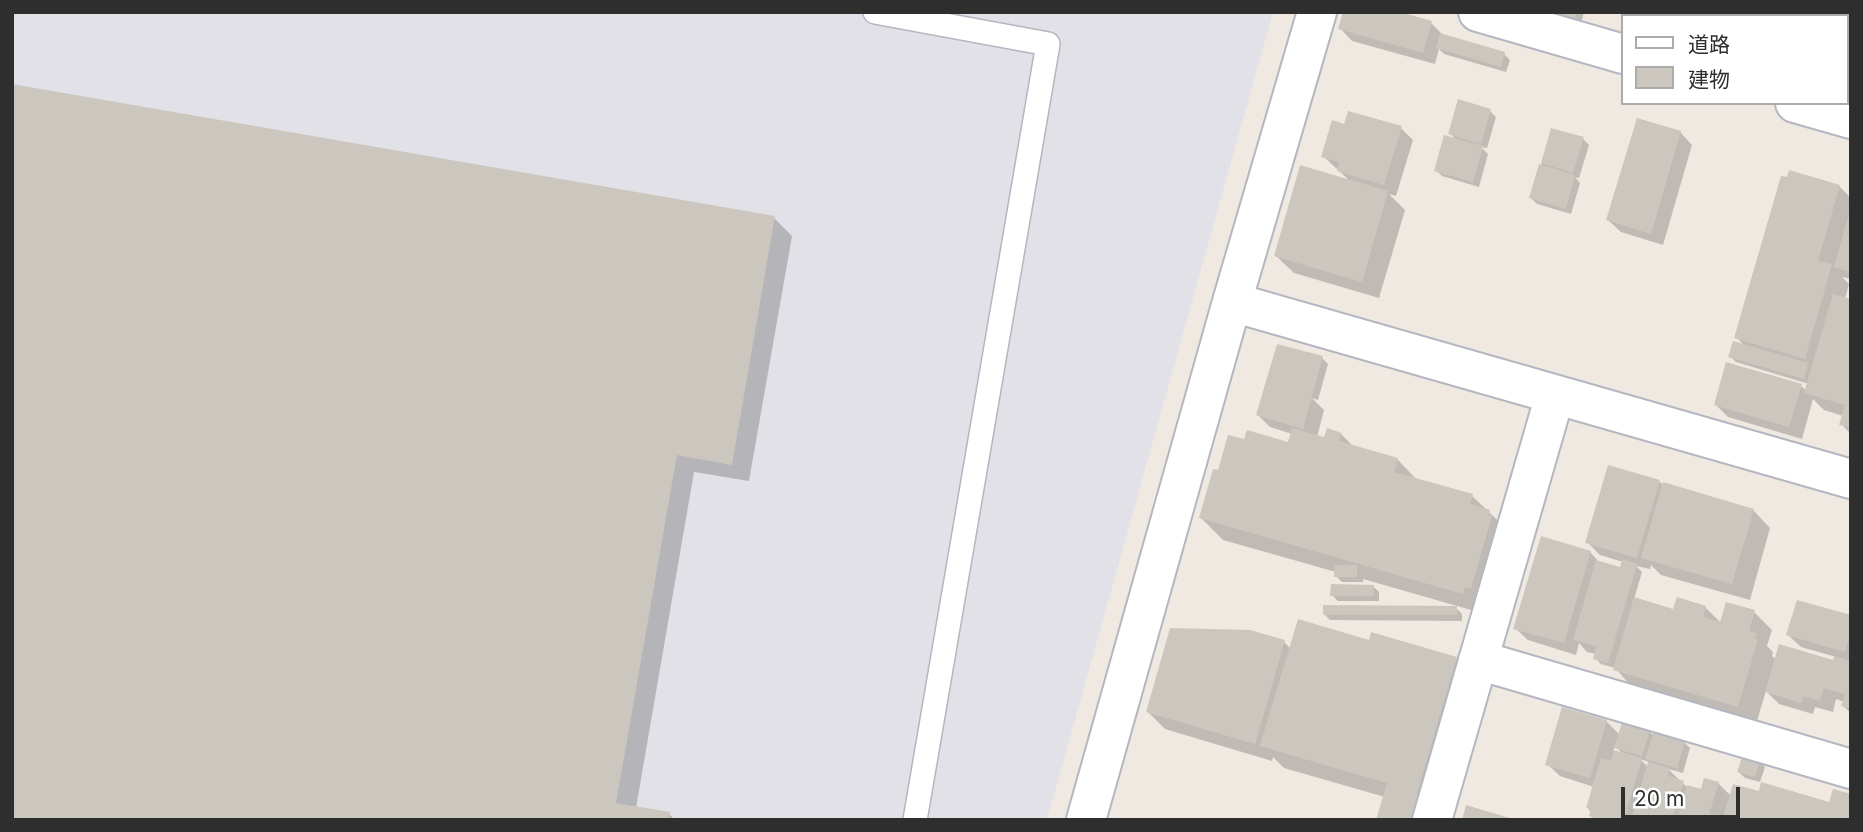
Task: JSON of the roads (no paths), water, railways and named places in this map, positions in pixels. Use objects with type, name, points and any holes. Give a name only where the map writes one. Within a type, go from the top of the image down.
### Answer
[{"type":"street","points":[[1086,820],[1317,12]]},
{"type":"street","points":[[1478,12],[1622,54]]},
{"type":"street","points":[[1802,105],[1851,119]]},
{"type":"street","points":[[1232,302],[1851,479]]},
{"type":"street","points":[[1432,820],[1555,395]]},
{"type":"street","points":[[1478,660],[1851,769]]},
{"type":"lane","points":[[875,12],[1048,44],[915,820]]}]
